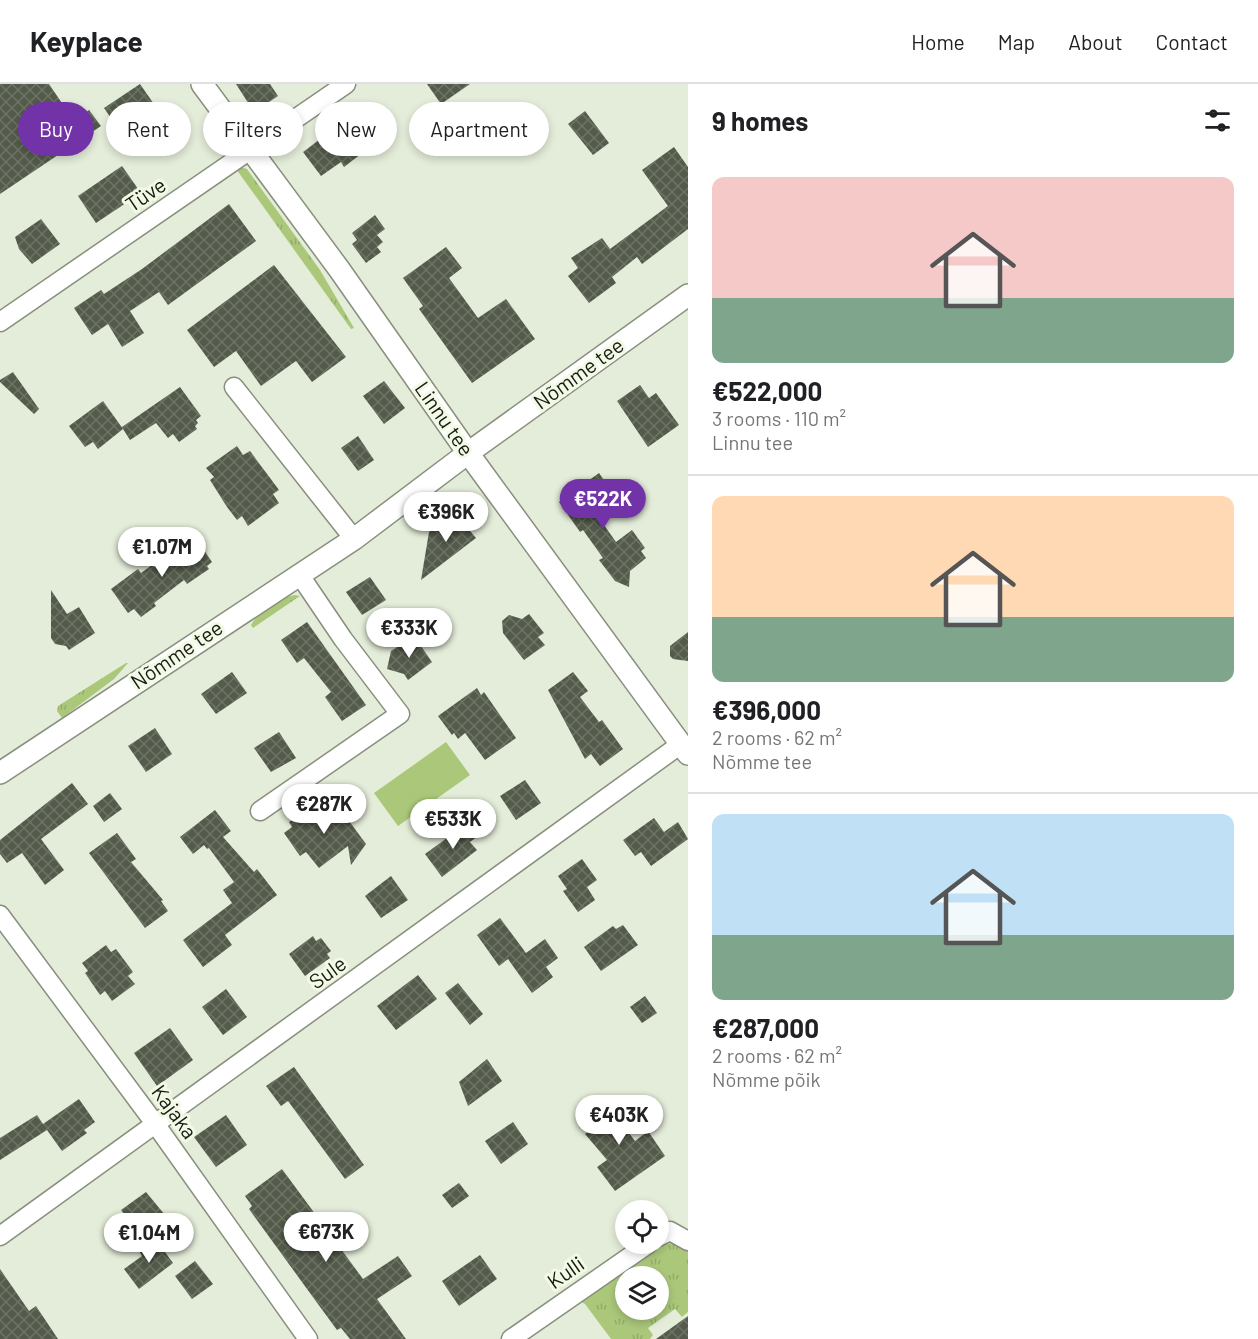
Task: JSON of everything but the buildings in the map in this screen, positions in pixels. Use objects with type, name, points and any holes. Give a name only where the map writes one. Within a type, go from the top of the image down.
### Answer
[{"type":"street","name":"Linnu tee","points":[[202,84],[215,102]]},
{"type":"street","name":"Tüve","points":[[303,114],[346,84]]},
{"type":"street","name":"Tüve","points":[[0,322],[242,156]]},
{"type":"street","name":"Linnu tee","points":[[255,156],[339,269],[468,453],[685,749]]},
{"type":"street","name":"Nõmme tee","points":[[0,772],[354,539],[468,453],[688,296]]},
{"type":"street","points":[[234,387],[354,539]]},
{"type":"street","points":[[260,811],[400,714],[342,639],[299,574]]},
{"type":"street","name":"Sule","points":[[0,1236],[685,749]]},
{"type":"street","name":"Kajaka","points":[[0,915],[156,1125],[308,1339]]},
{"type":"street","points":[[669,1232],[688,1241]]},
{"type":"street","name":"Kulli","points":[[511,1339],[634,1254]]},
{"type":"green space","points":[[234,166],[247,169],[320,270],[354,328],[351,329]]},
{"type":"green space","points":[[295,595],[300,596],[253,628],[251,625],[254,620],[264,610],[276,602]]},
{"type":"green space","points":[[128,663],[114,679],[62,718],[57,711],[58,706]]},
{"type":"green space","points":[[446,742],[470,775],[398,826],[374,793]]},
{"type":"green space","points":[[673,1243],[688,1251],[688,1312],[682,1317],[675,1309],[669,1313],[669,1266],[628,1266],[644,1254],[669,1254],[669,1244]]},
{"type":"green space","points":[[615,1275],[615,1320],[659,1320],[648,1328],[653,1335],[650,1339],[611,1339],[585,1304],[580,1301]]}]
